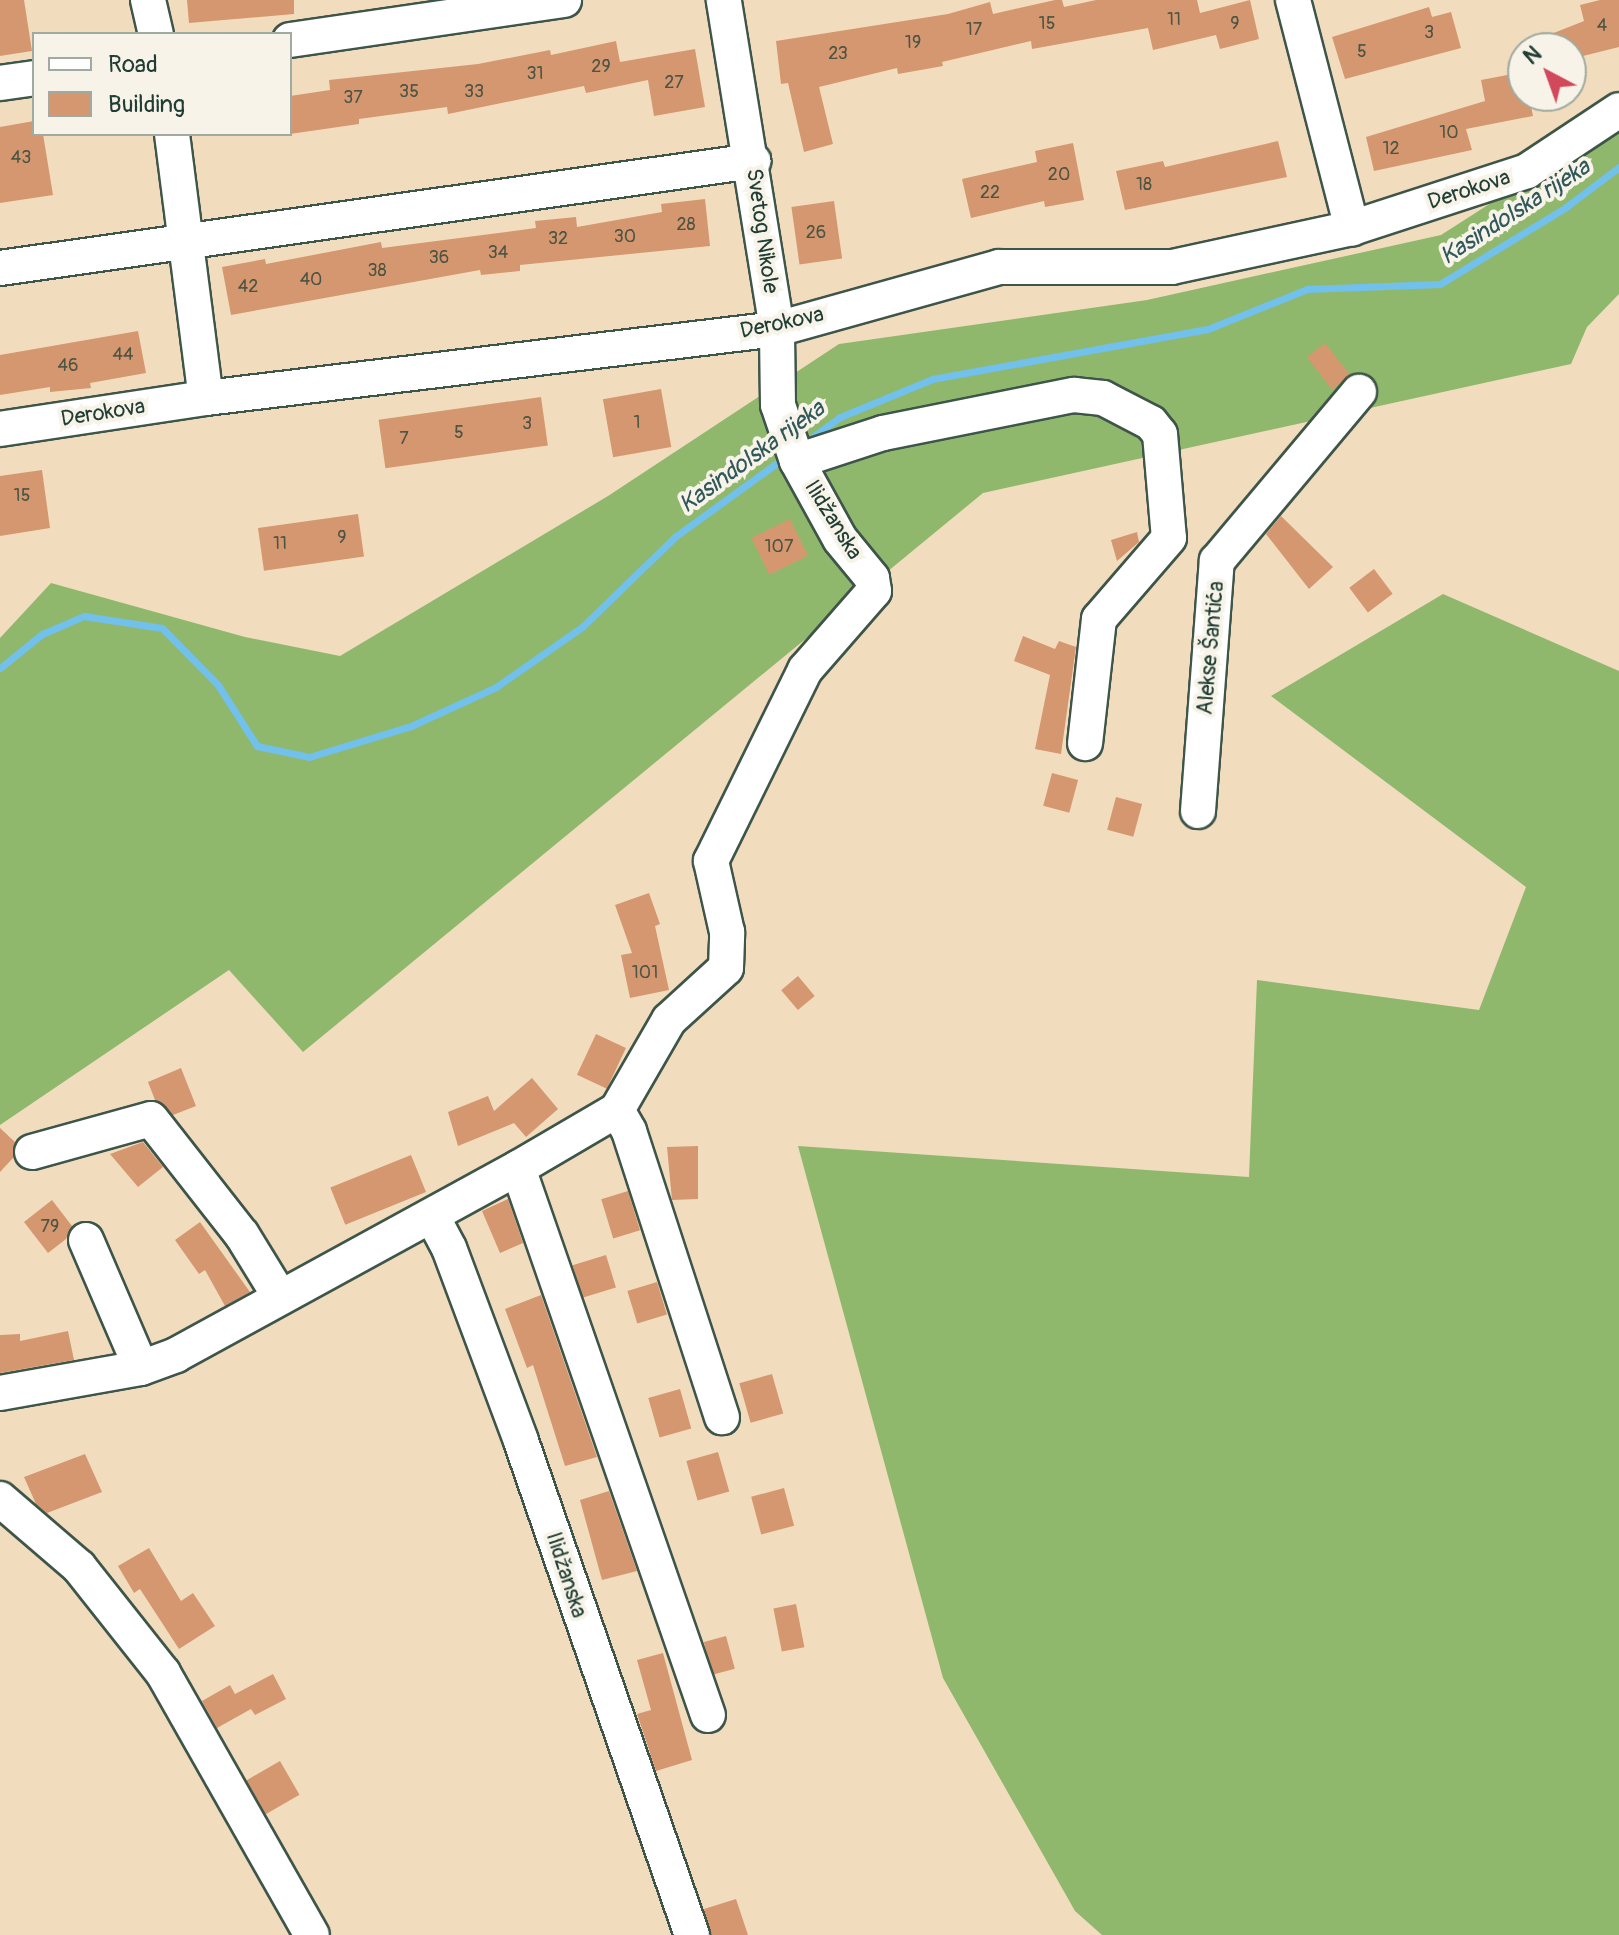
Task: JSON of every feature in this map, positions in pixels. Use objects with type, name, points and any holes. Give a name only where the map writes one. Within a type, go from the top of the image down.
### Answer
[{"type":"street","points":[[148,0],[156,32]]},
{"type":"street","points":[[292,40],[564,0]]},
{"type":"street","name":"Svetog Nikole","points":[[724,0],[753,161],[777,329],[778,405],[797,461]]},
{"type":"street","points":[[1293,0],[1352,228]]},
{"type":"street","points":[[0,83],[32,78]]},
{"type":"street","name":"Derokova","points":[[0,429],[206,398],[777,329],[999,267],[1172,267],[1352,228],[1527,171],[1619,110]]},
{"type":"street","points":[[172,136],[206,398]]},
{"type":"street","points":[[0,268],[753,161]]},
{"type":"street","name":"Alekse Šantića","points":[[1198,811],[1217,561],[1359,392]]},
{"type":"street","name":"Ilidžanska","points":[[0,1393],[141,1368],[433,1218],[617,1110],[669,1020],[726,968],[727,932],[711,861],[805,670],[874,591],[872,578],[840,539],[797,461],[883,433],[1045,399],[1103,398],[1160,434],[1169,538]]},
{"type":"street","points":[[1085,743],[1099,619],[1169,538],[1217,561]]},
{"type":"street","points":[[617,1110],[629,1131],[722,1417]]},
{"type":"street","points":[[32,1152],[151,1119],[242,1235],[280,1297]]},
{"type":"street","points":[[518,1168],[708,1715]]},
{"type":"street","name":"Ilidžanska","points":[[433,1218],[449,1248],[521,1441],[692,1935]]},
{"type":"street","points":[[86,1240],[141,1368]]},
{"type":"street","points":[[0,1499],[51,1539],[124,1619],[163,1673],[312,1935]]},
{"type":"green space","points":[[1619,121],[1619,294],[1587,327],[1571,364],[983,493],[303,1052],[229,970],[0,1125],[0,638],[51,583],[245,637],[340,656],[608,496],[839,344],[1147,300],[1441,235]]},
{"type":"green space","points":[[1443,594],[1619,671],[1619,1935],[1102,1935],[1075,1911],[943,1678],[798,1146],[1249,1177],[1257,980],[1479,1010],[1526,887],[1271,696]]},
{"type":"building","points":[[0,0],[24,0],[32,51],[0,56]]},
{"type":"building","points":[[187,0],[294,0],[294,14],[189,23]]},
{"type":"building","points":[[1062,0],[1064,7],[1096,0],[1197,0],[1200,13],[1250,0],[1259,39],[1220,49],[1216,35],[1153,50],[1148,28],[1032,49],[1031,41],[942,62],[943,66],[898,74],[897,68],[819,87],[833,144],[804,152],[788,83],[781,84],[776,41],[948,14],[990,2],[993,14]]},
{"type":"building","points":[[1600,0],[1619,0],[1619,47],[1587,55],[1587,32],[1556,32],[1584,21],[1580,5]]},
{"type":"building","points":[[1429,7],[1432,17],[1451,12],[1461,48],[1345,79],[1332,37]]},
{"type":"building","points":[[616,41],[620,62],[695,49],[705,107],[654,116],[648,80],[586,93],[584,86],[448,114],[447,107],[359,119],[359,124],[292,134],[292,96],[330,90],[329,80],[478,64],[550,50],[551,55]]},
{"type":"building","points":[[1507,75],[1507,112],[1532,112],[1533,116],[1466,129],[1472,150],[1374,171],[1366,137],[1485,101],[1481,80]]},
{"type":"building","points":[[32,121],[32,136],[43,136],[53,195],[0,203],[0,127]]},
{"type":"building","points":[[1278,141],[1287,177],[1125,210],[1116,171],[1163,161],[1165,167]]},
{"type":"building","points":[[1073,143],[1084,200],[1045,207],[1044,201],[971,218],[962,179],[1037,162],[1035,151]]},
{"type":"building","points":[[705,199],[710,246],[520,265],[520,271],[481,275],[480,270],[231,315],[222,267],[265,259],[266,264],[381,242],[382,248],[536,228],[535,221],[576,217],[577,227],[662,212],[661,204]]},
{"type":"building","points":[[834,201],[842,258],[799,264],[791,207]]},
{"type":"building","points":[[138,331],[146,373],[90,383],[91,388],[50,392],[50,387],[0,395],[0,355]]},
{"type":"building","points":[[1325,343],[1350,375],[1332,389],[1307,357]]},
{"type":"building","points":[[661,389],[671,447],[613,457],[603,399]]},
{"type":"building","points":[[541,397],[548,446],[385,468],[379,420]]},
{"type":"building","points":[[42,470],[50,528],[0,536],[0,476]]},
{"type":"building","points":[[358,514],[364,557],[264,571],[258,528]]},
{"type":"building","points":[[1281,516],[1333,567],[1309,589],[1266,534]]},
{"type":"building","points":[[790,519],[808,556],[769,575],[751,538]]},
{"type":"building","points":[[1137,532],[1139,542],[1117,561],[1111,540]]},
{"type":"building","points":[[1374,569],[1393,594],[1368,612],[1349,588]]},
{"type":"building","points":[[1023,636],[1055,649],[1059,641],[1076,647],[1061,754],[1035,749],[1050,675],[1014,661]]},
{"type":"building","points":[[1052,773],[1078,780],[1069,813],[1043,806]]},
{"type":"building","points":[[1116,797],[1142,804],[1133,837],[1107,830]]},
{"type":"building","points":[[649,893],[660,924],[655,926],[669,990],[630,998],[621,955],[632,953],[615,905]]},
{"type":"building","points":[[798,976],[815,996],[798,1010],[781,990]]},
{"type":"building","points":[[596,1034],[626,1048],[607,1089],[577,1075]]},
{"type":"building","points":[[181,1068],[196,1106],[173,1115],[155,1100],[148,1082]]},
{"type":"building","points":[[532,1078],[558,1109],[526,1137],[514,1123],[458,1146],[448,1112],[488,1096],[494,1111]]},
{"type":"building","points":[[0,1128],[15,1142],[13,1158],[0,1172]]},
{"type":"building","points":[[143,1142],[163,1167],[138,1187],[110,1154]]},
{"type":"building","points":[[698,1146],[698,1199],[672,1200],[667,1147]]},
{"type":"building","points":[[411,1155],[426,1192],[345,1225],[330,1188]]},
{"type":"building","points":[[628,1191],[640,1230],[613,1238],[601,1199]]},
{"type":"building","points":[[508,1199],[523,1243],[500,1253],[482,1211]]},
{"type":"building","points":[[52,1200],[72,1226],[66,1239],[48,1253],[24,1222]]},
{"type":"building","points":[[200,1222],[250,1292],[225,1306],[205,1270],[199,1274],[175,1240]]},
{"type":"building","points":[[606,1255],[616,1288],[582,1298],[573,1265]]},
{"type":"building","points":[[657,1282],[667,1315],[637,1324],[627,1291]]},
{"type":"building","points":[[541,1295],[597,1457],[565,1466],[533,1365],[527,1368],[505,1309]]},
{"type":"building","points":[[68,1331],[74,1360],[0,1373],[0,1335],[20,1334],[20,1341]]},
{"type":"building","points":[[772,1374],[783,1413],[751,1423],[739,1383]]},
{"type":"building","points":[[680,1389],[691,1428],[660,1438],[648,1398]]},
{"type":"building","points":[[718,1452],[729,1491],[698,1501],[686,1461]]},
{"type":"building","points":[[85,1454],[102,1492],[47,1513],[36,1504],[24,1477]]},
{"type":"building","points":[[784,1488],[794,1526],[761,1534],[751,1497]]},
{"type":"building","points":[[609,1491],[637,1571],[602,1580],[580,1500]]},
{"type":"building","points":[[149,1548],[181,1601],[193,1593],[215,1626],[179,1649],[140,1589],[134,1593],[118,1566]]},
{"type":"building","points":[[796,1604],[804,1647],[782,1652],[773,1608]]},
{"type":"building","points":[[726,1636],[735,1669],[713,1675],[704,1642]]},
{"type":"building","points":[[663,1653],[692,1760],[656,1771],[637,1714],[651,1710],[637,1660]]},
{"type":"building","points":[[273,1674],[286,1699],[255,1715],[251,1709],[217,1728],[202,1701],[230,1685],[235,1694]]},
{"type":"building","points":[[280,1761],[300,1795],[266,1814],[246,1780]]},
{"type":"building","points":[[736,1899],[748,1935],[711,1935],[704,1909]]},
{"type":"waterway","name":"Kasindolska rijeka","points":[[804,443],[840,417],[932,379],[1208,329],[1307,289],[1440,284],[1566,207],[1619,167]]},
{"type":"waterway","name":"Kasindolska rijeka","points":[[0,668],[42,634],[84,616],[162,628],[218,685],[257,746],[309,757],[411,726],[496,687],[582,627],[676,536],[785,457]]}]
